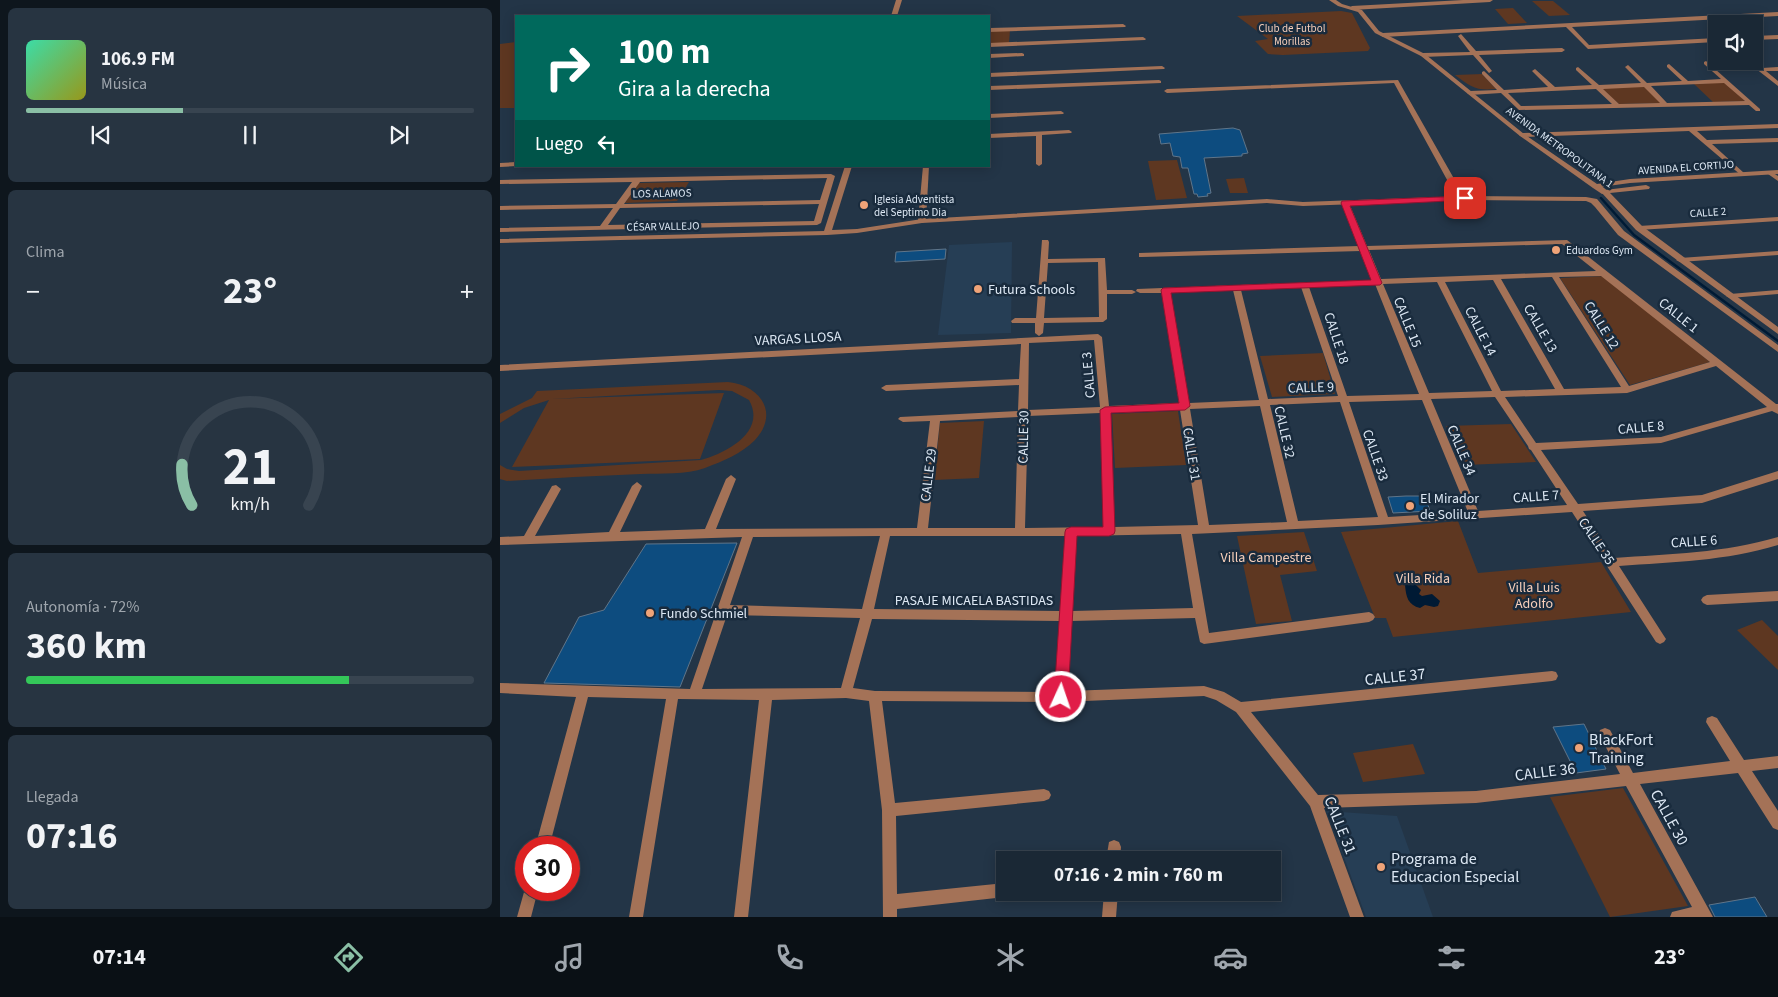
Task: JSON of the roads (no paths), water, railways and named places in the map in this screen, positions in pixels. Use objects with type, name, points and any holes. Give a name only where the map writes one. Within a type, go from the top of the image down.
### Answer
[{"type":"street","points":[[894,15],[899,0]]},
{"type":"street","points":[[1332,0],[1340,5],[1360,11],[1377,32],[1382,35],[1778,14]]},
{"type":"street","points":[[1352,8],[1490,0]]},
{"type":"street","points":[[1567,25],[1588,47],[1708,40]]},
{"type":"street","points":[[990,30],[1123,26]]},
{"type":"street","points":[[1012,29],[1012,44]]},
{"type":"street","name":"AVENIDA METROPOLITANA 1","points":[[1382,35],[1423,55],[1522,135],[1605,192],[1639,228],[1680,260],[1778,331]]},
{"type":"street","points":[[1461,36],[1503,94],[1519,108],[1749,102]]},
{"type":"street","points":[[1763,37],[1778,36]]},
{"type":"street","points":[[990,45],[1143,39]]},
{"type":"street","points":[[1423,55],[1562,50]]},
{"type":"street","points":[[990,56],[1022,55]]},
{"type":"street","points":[[1706,63],[1758,110]]},
{"type":"street","points":[[1669,66],[1686,82]]},
{"type":"street","points":[[1628,67],[1666,105]]},
{"type":"street","points":[[990,75],[1162,68]]},
{"type":"street","points":[[1578,69],[1618,106]]},
{"type":"street","points":[[1763,70],[1778,69]]},
{"type":"street","points":[[1760,70],[1778,84]]},
{"type":"street","points":[[1535,71],[1553,89]]},
{"type":"street","points":[[1065,72],[1066,85]]},
{"type":"street","points":[[1167,91],[1396,81],[1462,198]]},
{"type":"street","points":[[1473,95],[1553,89],[1725,81]]},
{"type":"street","points":[[990,88],[1159,82]]},
{"type":"street","points":[[990,116],[1061,114]]},
{"type":"street","points":[[1522,135],[1778,126]]},
{"type":"street","points":[[1691,129],[1742,174]]},
{"type":"street","points":[[990,136],[1069,132]]},
{"type":"street","points":[[1039,134],[1039,164]]},
{"type":"street","points":[[1706,142],[1778,140]]},
{"type":"street","points":[[500,165],[515,164]]},
{"type":"street","points":[[827,233],[849,167]]},
{"type":"street","points":[[922,220],[926,167]]},
{"type":"street","name":"AVENIDA EL CORTIJO","points":[[1596,186],[1630,181],[1742,174],[1776,176]]},
{"type":"street","points":[[500,182],[831,176],[817,223],[500,230]]},
{"type":"street","name":"AVENIDA EL CORTIJO","points":[[1605,192],[1776,176]]},
{"type":"street","points":[[602,228],[638,179]]},
{"type":"street","name":"CÉSAR VALLEJO","points":[[500,241],[827,233],[858,231],[922,220],[1267,201],[1304,204],[1462,198],[1586,199],[1594,201],[1621,234],[1715,300]]},
{"type":"street","name":"LOS ALAMOS","points":[[500,208],[824,202]]},
{"type":"street","name":"CALLE 15","points":[[1345,203],[1424,396]]},
{"type":"street","name":"CALLE 2","points":[[1639,228],[1778,219]]},
{"type":"street","name":"CALLE 1","points":[[1364,248],[1562,241],[1777,409]]},
{"type":"street","points":[[1039,334],[1045,242]]},
{"type":"street","points":[[1142,255],[1364,248]]},
{"type":"street","points":[[1680,260],[1778,253]]},
{"type":"street","points":[[1014,321],[1104,319],[1102,260],[1044,261]]},
{"type":"street","points":[[1103,292],[1305,286],[1604,273]]},
{"type":"street","name":"CALLE 12","points":[[1554,275],[1627,390]]},
{"type":"street","name":"CALLE 13","points":[[1496,278],[1561,392]]},
{"type":"street","name":"CALLE 14","points":[[1440,280],[1498,394]]},
{"type":"street","name":"CALLE 18","points":[[1305,286],[1343,399]]},
{"type":"street","name":"CALLE 32","points":[[1237,288],[1293,524]]},
{"type":"street","name":"CALLE 31","points":[[1166,290],[1204,529]]},
{"type":"street","points":[[1715,300],[1728,296],[1778,292]]},
{"type":"street","points":[[1715,300],[1778,349]]},
{"type":"street","name":"VARGAS LLOSA","points":[[500,368],[1098,336]]},
{"type":"street","name":"CALLE 3","points":[[1098,336],[1105,410],[1109,531]]},
{"type":"street","name":"CALLE 30","points":[[1020,533],[1026,341]]},
{"type":"street","name":"CALLE 9","points":[[903,419],[1343,399],[1627,390],[1716,363]]},
{"type":"street","points":[[886,388],[1024,382]]},
{"type":"street","name":"CALLE 35","points":[[1498,394],[1611,562],[1660,639]]},
{"type":"street","name":"CALLE 34","points":[[1424,396],[1474,514]]},
{"type":"street","name":"CALLE 33","points":[[1343,399],[1384,520]]},
{"type":"street","name":"CALLE 8","points":[[1532,447],[1661,440],[1777,409]]},
{"type":"street","name":"CALLE 29","points":[[922,533],[935,418]]},
{"type":"street","name":"CALLE 7","points":[[500,540],[749,533],[1020,533],[1186,530],[1384,520],[1710,497],[1778,475]]},
{"type":"street","points":[[709,534],[731,479]]},
{"type":"street","points":[[612,537],[637,486]]},
{"type":"street","points":[[527,540],[556,489]]},
{"type":"street","points":[[1186,530],[1204,639],[1369,616]]},
{"type":"street","points":[[846,693],[863,613],[886,532]]},
{"type":"street","points":[[1061,697],[1071,532]]},
{"type":"street","points":[[694,694],[749,533]]},
{"type":"street","name":"CALLE 6","points":[[1611,562],[1729,553],[1753,549],[1778,541]]},
{"type":"street","points":[[1707,600],[1778,596]]},
{"type":"street","name":"PASAJE MICAELA BASTIDAS","points":[[723,610],[1066,616],[1200,613]]},
{"type":"street","name":"CALLE 37","points":[[1240,708],[1552,676]]},
{"type":"street","points":[[500,688],[583,693],[766,695],[846,693],[875,696],[1061,697],[1204,691],[1220,696],[1240,708]]},
{"type":"street","points":[[545,836],[583,693]]},
{"type":"street","points":[[636,917],[673,694]]},
{"type":"street","points":[[741,917],[766,695]]},
{"type":"street","points":[[875,696],[889,810],[890,910],[996,892]]},
{"type":"street","name":"CALLE 31","points":[[1240,708],[1315,802],[1357,917]]},
{"type":"street","points":[[1712,722],[1778,823]]},
{"type":"street","name":"CALLE 30","points":[[1605,734],[1704,915]]},
{"type":"street","name":"CALLE 36","points":[[1315,802],[1476,797],[1778,762]]},
{"type":"street","points":[[889,810],[1044,795]]},
{"type":"street","points":[[524,917],[528,901]]},
{"type":"street","points":[[1110,917],[1111,901]]},
{"type":"street","points":[[1677,917],[1704,915]]},
{"type":"waterway","points":[[1601,198],[1634,235],[1778,341]]},
{"type":"place","name":"Iglesia Adventista del Septimo Dia","points":[[864,205]]},
{"type":"place","name":"Eduardos Gym","points":[[1556,250]]},
{"type":"place","name":"Futura Schools","points":[[978,289]]},
{"type":"place","name":"El Mirador de Soliluz","points":[[1410,506]]},
{"type":"place","name":"Fundo Schmiel","points":[[650,613]]},
{"type":"place","name":"BlackFort Training","points":[[1579,748]]},
{"type":"place","name":"Programa de Educacion Especial","points":[[1381,867]]},
{"type":"park label","name":"Club de Futbol Morillas","points":[[1292,34]]},
{"type":"park label","name":"Villa Campestre","points":[[1266,557]]},
{"type":"park label","name":"Villa Rida","points":[[1423,578]]},
{"type":"park label","name":"Villa Luis Adolfo","points":[[1534,596]]}]
